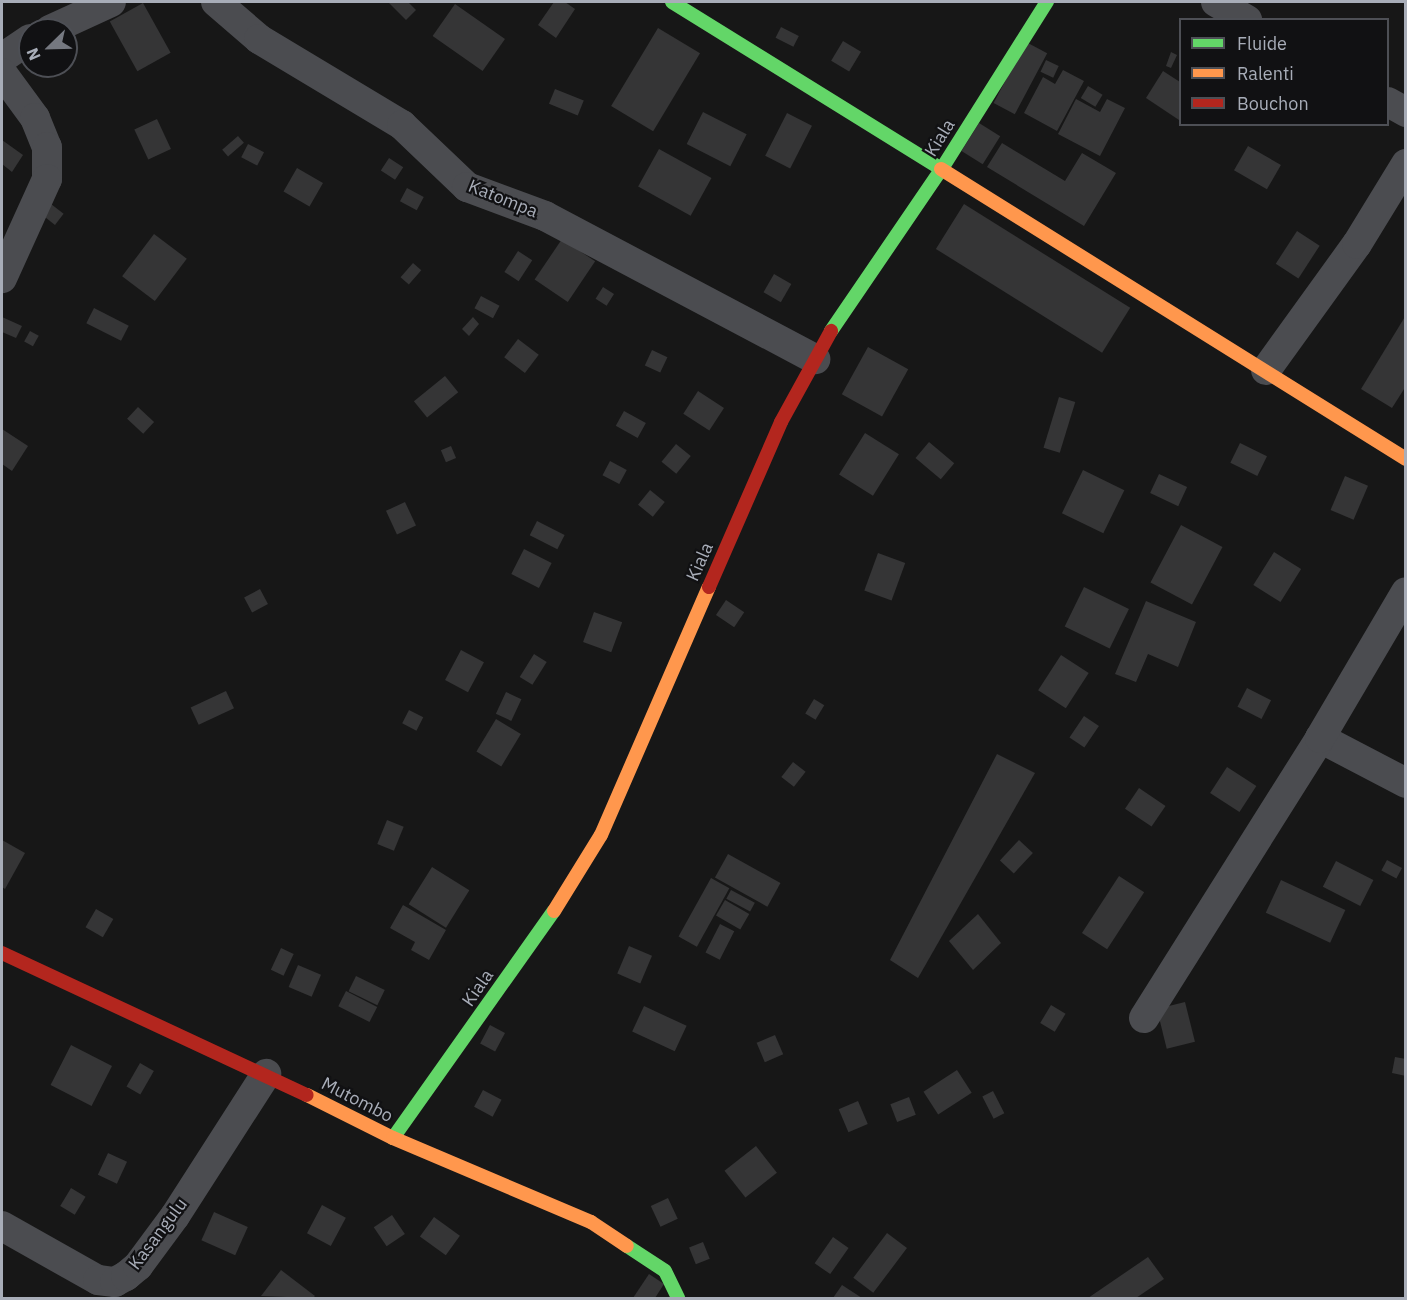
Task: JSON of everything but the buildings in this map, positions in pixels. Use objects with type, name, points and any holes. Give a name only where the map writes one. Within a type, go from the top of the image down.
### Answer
[{"type":"street","points":[[76,18],[111,2]]},
{"type":"street","name":"Katompa","points":[[216,2],[259,39],[402,125],[467,187],[505,198],[574,230],[673,287],[696,299],[713,302],[815,359]]},
{"type":"street","points":[[672,2],[1406,459]]},
{"type":"street","name":"Kiala","points":[[393,1138],[577,879],[601,835],[781,422],[815,359],[941,170],[1047,2]]},
{"type":"street","points":[[1216,2],[1244,18]]},
{"type":"street","points":[[2,58],[18,47]]},
{"type":"street","points":[[2,73],[35,118],[47,147],[47,179],[2,278]]},
{"type":"street","points":[[1389,103],[1406,112]]},
{"type":"street","points":[[1266,370],[1357,244],[1406,164]]},
{"type":"street","points":[[1144,1018],[1320,738],[1406,592]]},
{"type":"street","points":[[1320,738],[1406,783]]},
{"type":"street","name":"Mutombo","points":[[2,953],[266,1074],[393,1138],[591,1222],[665,1271],[678,1299]]},
{"type":"street","name":"Kasangulu","points":[[2,1226],[98,1280],[115,1282],[126,1276],[138,1266],[175,1216],[266,1074]]},
{"type":"traffic: fast","points":[[672,2],[941,169]]},
{"type":"traffic: fast","points":[[831,331],[941,170],[1047,2]]},
{"type":"traffic: fast","points":[[393,1138],[554,911]]},
{"type":"traffic: fast","points":[[627,1246],[665,1271],[678,1298]]},
{"type":"traffic: slow","points":[[941,169],[1406,459]]},
{"type":"traffic: slow","points":[[554,911],[601,835],[709,587]]},
{"type":"traffic: slow","points":[[307,1095],[393,1138],[591,1222],[627,1246]]},
{"type":"traffic: jam","points":[[709,587],[781,422],[831,331]]},
{"type":"traffic: jam","points":[[2,953],[307,1095]]}]
